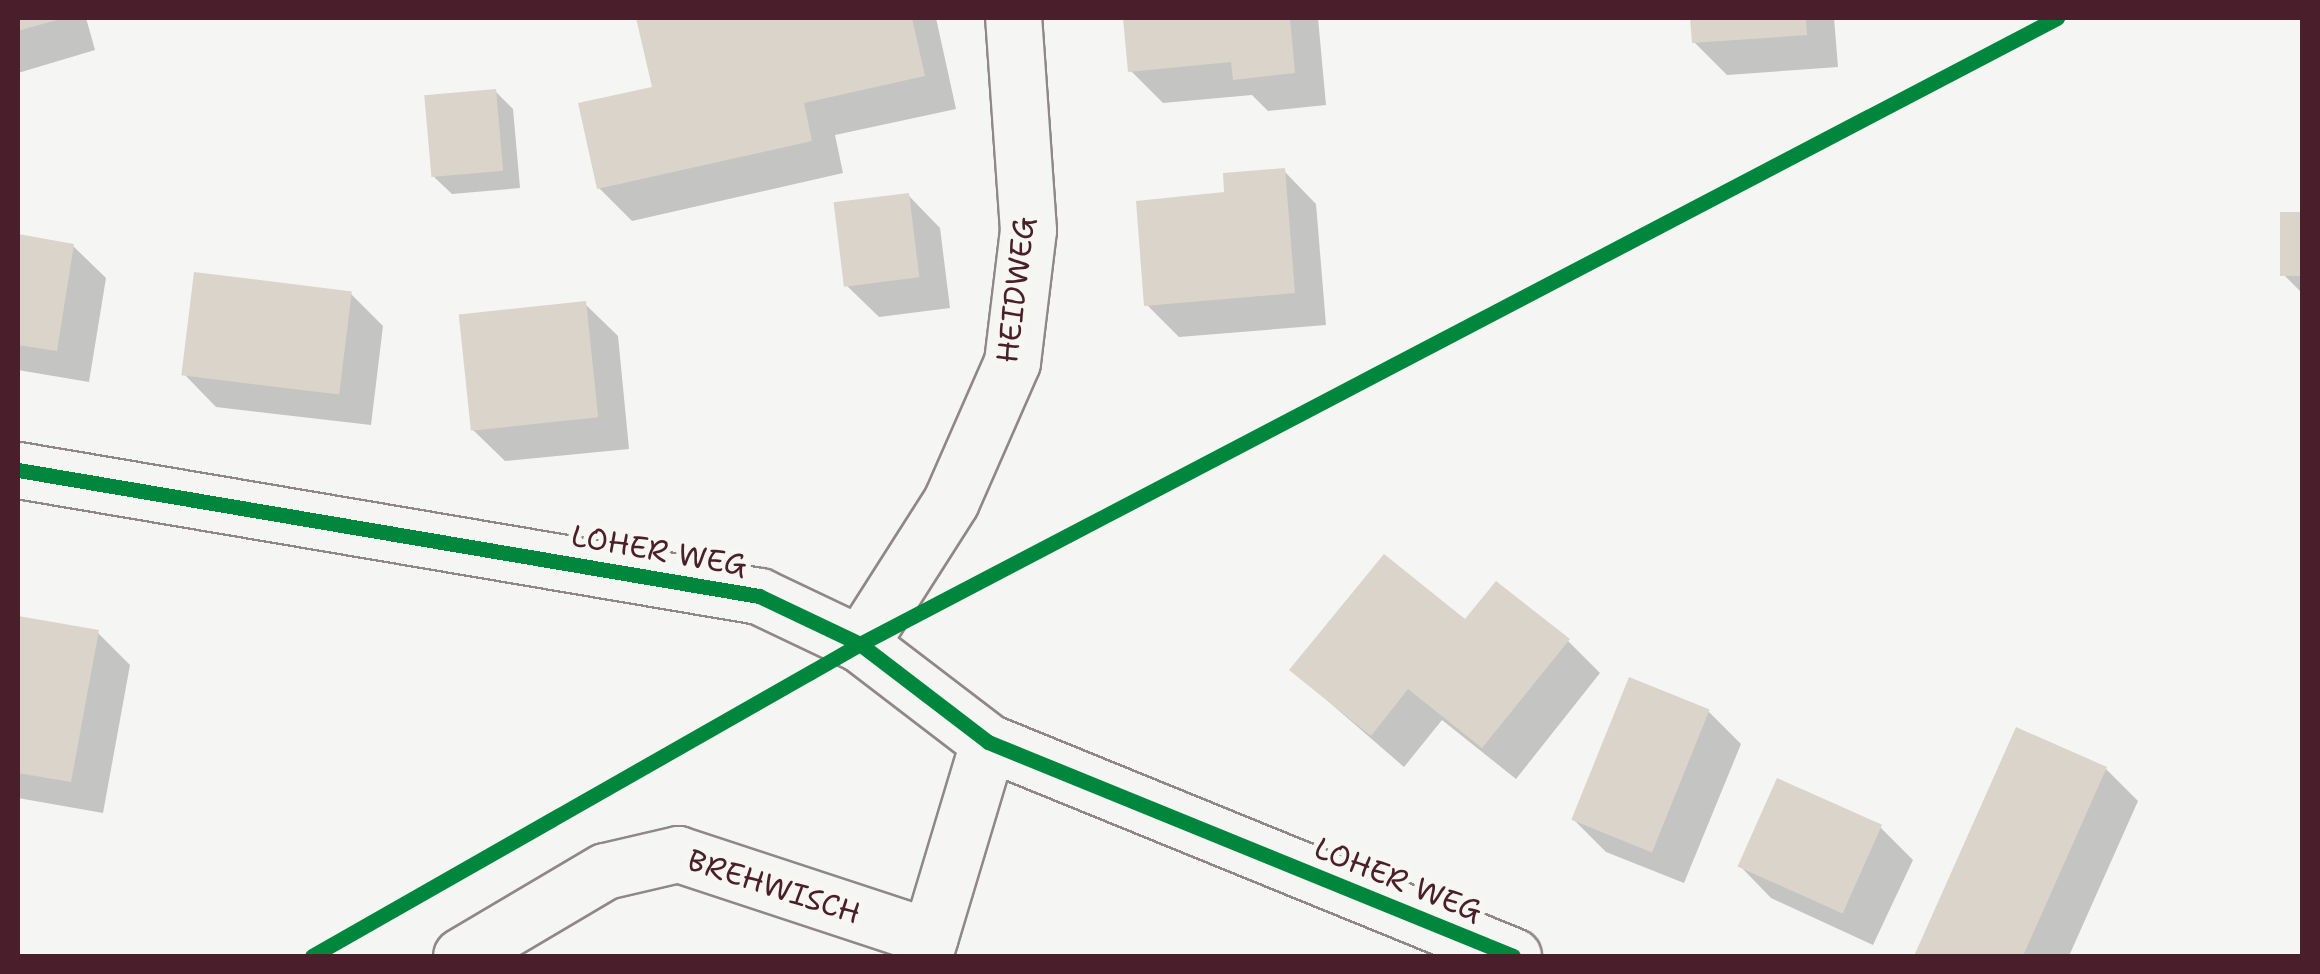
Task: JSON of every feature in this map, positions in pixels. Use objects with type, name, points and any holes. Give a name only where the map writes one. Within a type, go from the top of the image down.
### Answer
[{"type":"street","name":"HEIDWEG","points":[[860,644],[951,501],[1012,362],[1028,230],[1013,18]]},
{"type":"street","name":"LOHER WEG","points":[[18,470],[759,596],[860,644],[988,742],[1513,956]]},
{"type":"street","points":[[927,947],[988,742]]},
{"type":"street","name":"BREHWISCH","points":[[461,956],[605,871],[678,854],[927,947]]},
{"type":"building","points":[[18,18],[60,18],[60,19],[18,31]]},
{"type":"building","points":[[636,18],[912,18],[925,76],[804,103],[812,141],[597,189],[578,103],[652,87]]},
{"type":"building","points":[[1123,18],[1290,18],[1295,73],[1233,80],[1231,62],[1128,72]]},
{"type":"building","points":[[1690,18],[1806,18],[1807,35],[1692,43]]},
{"type":"building","points":[[496,89],[503,171],[431,177],[424,95]]},
{"type":"building","points":[[1285,168],[1295,293],[1144,306],[1136,201],[1224,192],[1223,173]]},
{"type":"building","points":[[909,193],[919,277],[844,287],[834,202]]},
{"type":"building","points":[[2280,212],[2302,212],[2302,276],[2280,276]]},
{"type":"building","points":[[18,234],[74,244],[57,351],[18,345]]},
{"type":"building","points":[[194,272],[352,291],[339,395],[181,375]]},
{"type":"building","points":[[586,301],[598,417],[471,431],[459,314]]},
{"type":"building","points":[[1384,554],[1465,619],[1496,581],[1570,639],[1482,748],[1408,689],[1371,736],[1289,670]]},
{"type":"building","points":[[18,616],[99,630],[71,782],[18,773]]},
{"type":"building","points":[[1629,677],[1710,710],[1652,852],[1571,820]]},
{"type":"building","points":[[2016,727],[2107,767],[2023,956],[1914,956]]},
{"type":"building","points":[[1777,778],[1882,825],[1843,913],[1738,867]]},
{"type":"cycle path","points":[[312,956],[860,644],[2057,18]]},
{"type":"cycle path","points":[[18,470],[759,596],[860,644],[988,742],[1513,956]]}]
